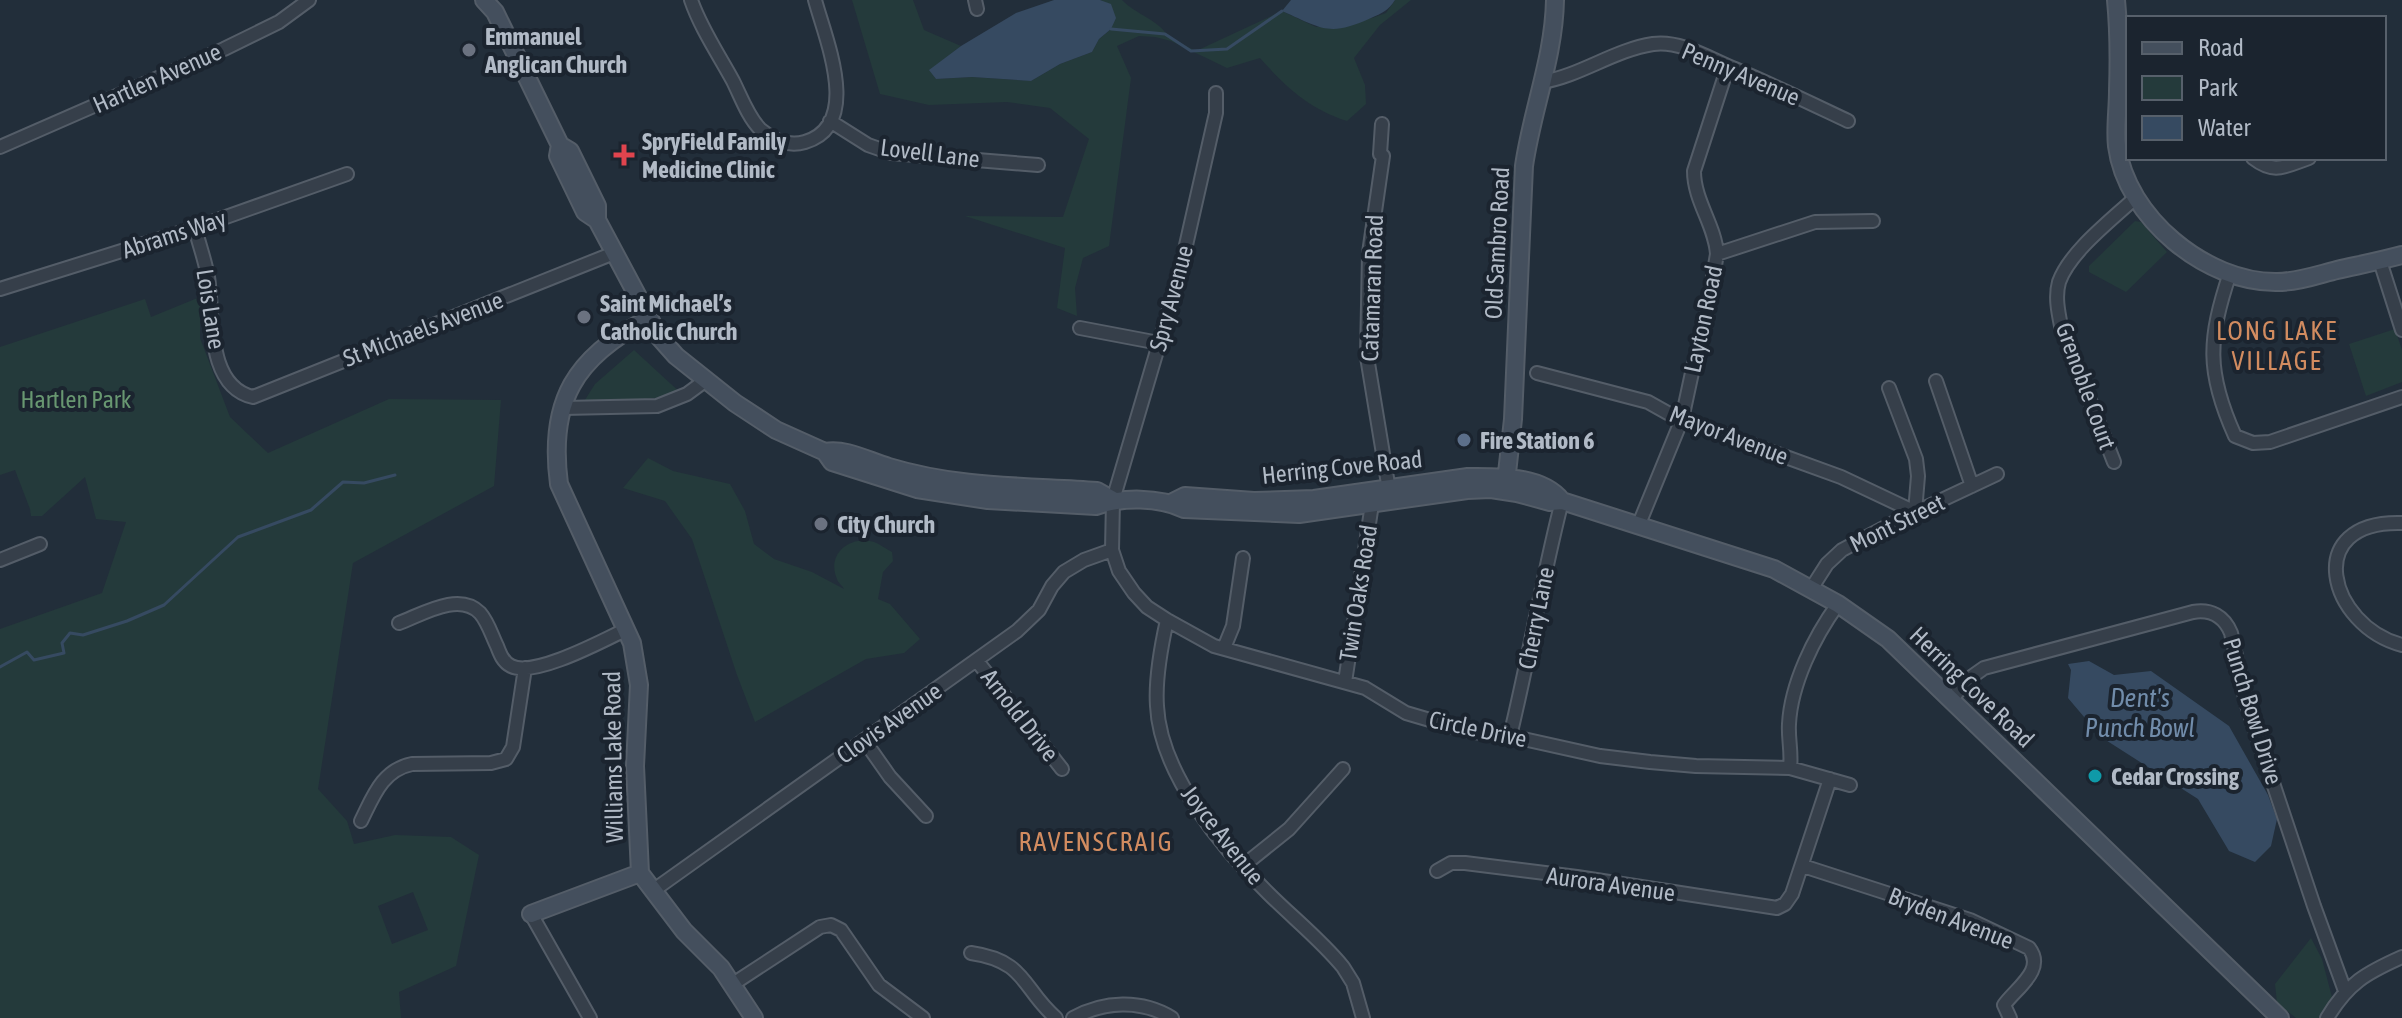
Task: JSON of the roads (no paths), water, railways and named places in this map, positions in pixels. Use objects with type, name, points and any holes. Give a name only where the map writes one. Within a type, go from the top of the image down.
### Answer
[{"type":"main road","name":"Old Sambro Road","points":[[1506,484],[1513,419],[1524,166],[1529,131],[1554,30],[1555,0]]},
{"type":"main road","points":[[2116,0],[2124,53],[2117,145],[2122,166],[2136,197],[2170,239],[2203,262],[2230,273],[2278,282],[2381,264],[2402,255]]},
{"type":"main road","name":"Herring Cove Road","points":[[490,2],[560,145],[558,156],[585,212],[597,220],[660,338],[676,356],[706,380],[776,430],[825,452],[838,450],[890,467],[961,483],[1097,491],[1113,500],[1171,503],[1184,509],[1281,514],[1372,504],[1390,495]]},
{"type":"main road","name":"Williams Lake Road","points":[[648,319],[591,357],[575,377],[563,408],[556,443],[559,484],[632,643],[639,685],[635,766],[640,873],[684,931],[721,968],[754,1018]]},
{"type":"main road","name":"Herring Cove Road","points":[[1171,503],[1185,496],[1254,501],[1390,495],[1468,477],[1554,490],[1562,501],[1774,569],[1838,604],[1888,639],[2280,1018]]},
{"type":"main road","points":[[531,914],[640,873]]},
{"type":"street","name":"Hartlen Avenue","points":[[0,147],[224,49],[279,22],[309,0]]},
{"type":"street","points":[[691,0],[758,127],[777,141],[796,144],[815,138],[830,121],[836,108],[837,88],[815,0]]},
{"type":"street","name":"Penny Avenue","points":[[1542,82],[1561,79],[1589,65],[1653,44],[1692,50],[1760,78],[1848,121]]},
{"type":"street","name":"Layton Road","points":[[1639,524],[1682,419],[1704,329],[1717,254],[1716,243],[1696,189],[1694,171],[1728,66]]},
{"type":"street","name":"Spry Avenue","points":[[1113,500],[1179,276],[1216,113],[1216,93]]},
{"type":"street","name":"Lovell Lane","points":[[830,121],[868,145],[891,153],[1038,165]]},
{"type":"street","name":"Catamaran Road","points":[[1382,124],[1380,154],[1383,156],[1369,253],[1367,357],[1390,495]]},
{"type":"street","points":[[2256,160],[2268,169],[2276,169],[2303,160]]},
{"type":"street","name":"Abrams Way","points":[[0,289],[195,228],[347,174]]},
{"type":"street","name":"Grenoble Court","points":[[2114,462],[2061,326],[2057,302],[2059,282],[2071,261],[2136,197]]},
{"type":"street","points":[[1717,254],[1815,222],[1873,221]]},
{"type":"street","name":"Lois Lane","points":[[195,228],[208,276],[212,340],[217,358],[234,388]]},
{"type":"street","name":"St Michaels Avenue","points":[[234,388],[253,397],[614,253]]},
{"type":"street","points":[[2381,264],[2402,330]]},
{"type":"street","points":[[2230,273],[2215,322],[2212,344],[2216,388],[2235,436],[2253,443],[2270,442],[2402,397]]},
{"type":"street","points":[[1080,328],[1159,343]]},
{"type":"street","name":"Mayor Avenue","points":[[1537,373],[1648,402],[1682,419],[1841,477],[1915,512]]},
{"type":"street","points":[[563,408],[657,406],[687,394],[706,380]]},
{"type":"street","points":[[1936,381],[1972,486]]},
{"type":"street","points":[[1889,388],[1916,459],[1915,512]]},
{"type":"street","name":"Mont Street","points":[[1811,589],[1839,552],[1997,474]]},
{"type":"street","name":"Circle Drive","points":[[1113,500],[1112,550],[1119,571],[1134,593],[1147,607],[1214,646],[1365,688],[1406,713],[1464,730],[1510,736],[1600,756],[1650,762],[1790,768],[1850,785]]},
{"type":"street","name":"Cherry Lane","points":[[1510,736],[1562,501]]},
{"type":"street","name":"Twin Oaks Road","points":[[1345,682],[1372,504]]},
{"type":"street","points":[[2402,523],[2380,522],[2356,531],[2340,549],[2335,562],[2336,583],[2355,615],[2380,636],[2402,645]]},
{"type":"street","points":[[0,560],[40,544]]},
{"type":"street","name":"Clovis Avenue","points":[[654,890],[1030,620],[1064,572],[1084,560],[1112,550]]},
{"type":"street","points":[[1224,648],[1233,626],[1243,558]]},
{"type":"street","points":[[399,623],[451,604],[465,604],[483,617],[505,662],[514,668],[567,658],[627,629]]},
{"type":"street","points":[[1790,768],[1789,718],[1804,661],[1824,622],[1838,604]]},
{"type":"street","name":"Punch Bowl Drive","points":[[1952,699],[1967,680],[1984,668],[2201,610],[2216,614],[2231,633],[2246,702],[2345,991]]},
{"type":"street","name":"Joyce Avenue","points":[[1167,620],[1157,689],[1158,716],[1164,743],[1181,782],[1199,811],[1243,866],[1343,967],[1353,983],[1363,1018]]},
{"type":"street","name":"Arnold Drive","points":[[977,661],[1062,769]]},
{"type":"street","points":[[361,821],[384,779],[399,768],[412,764],[491,763],[506,759],[513,747],[525,668]]},
{"type":"street","points":[[864,740],[890,777],[926,816]]},
{"type":"street","points":[[1243,866],[1289,829],[1343,769]]},
{"type":"street","points":[[1803,866],[1830,779]]},
{"type":"street","name":"Aurora Avenue","points":[[1437,871],[1451,863],[1465,863],[1777,908],[1785,904],[1792,894],[1803,866]]},
{"type":"street","name":"Bryden Avenue","points":[[1803,866],[1970,920],[2029,948],[2034,956],[2034,969],[2006,1002],[2007,1014]]},
{"type":"street","points":[[531,914],[590,1018]]},
{"type":"street","points":[[733,984],[820,927],[831,925],[841,930],[879,985],[923,1018]]},
{"type":"street","points":[[971,953],[1012,968],[1024,978],[1056,1018]]},
{"type":"street","points":[[2327,1018],[2345,991],[2366,973],[2402,957]]},
{"type":"street","points":[[1073,1018],[1096,1008],[1120,1004],[1144,1007],[1172,1018]]},
{"type":"water","points":[[1054,0],[1100,0],[1111,4],[1116,18],[1092,52],[1060,64],[1031,81],[972,77],[936,79],[929,70],[961,46],[1016,13]]},
{"type":"water","points":[[1291,0],[1395,0],[1378,15],[1335,29],[1317,26],[1282,11]]},
{"type":"water","name":"Dent's Punch Bowl","points":[[2089,661],[2114,675],[2151,671],[2229,726],[2268,795],[2277,819],[2271,846],[2255,862],[2229,851],[2198,799],[2101,737],[2068,698],[2071,670],[2068,664]]},
{"type":"waterway","points":[[1111,29],[1165,34],[1191,51],[1227,49],[1282,11]]},
{"type":"waterway","points":[[0,667],[27,652],[34,660],[64,653],[62,643],[70,633],[83,635],[164,605],[238,537],[311,510],[343,482],[364,483],[395,475]]},
{"type":"place","name":"Emmanuel Anglican Church","points":[[469,50]]},
{"type":"place","name":"SpryField Family Medicine Clinic","points":[[624,155]]},
{"type":"place","name":"Saint Michael’s Catholic Church","points":[[584,317]]},
{"type":"place","name":"Fire Station 6","points":[[1464,440]]},
{"type":"place","name":"City Church","points":[[821,524]]},
{"type":"place","name":"Cedar Crossing","points":[[2095,776]]},
{"type":"district","name":"LONG LAKE VILLAGE","points":[[2277,346]]},
{"type":"district","name":"RAVENSCRAIG","points":[[1096,842]]},
{"type":"park label","name":"Hartlen Park","points":[[76,399]]}]
